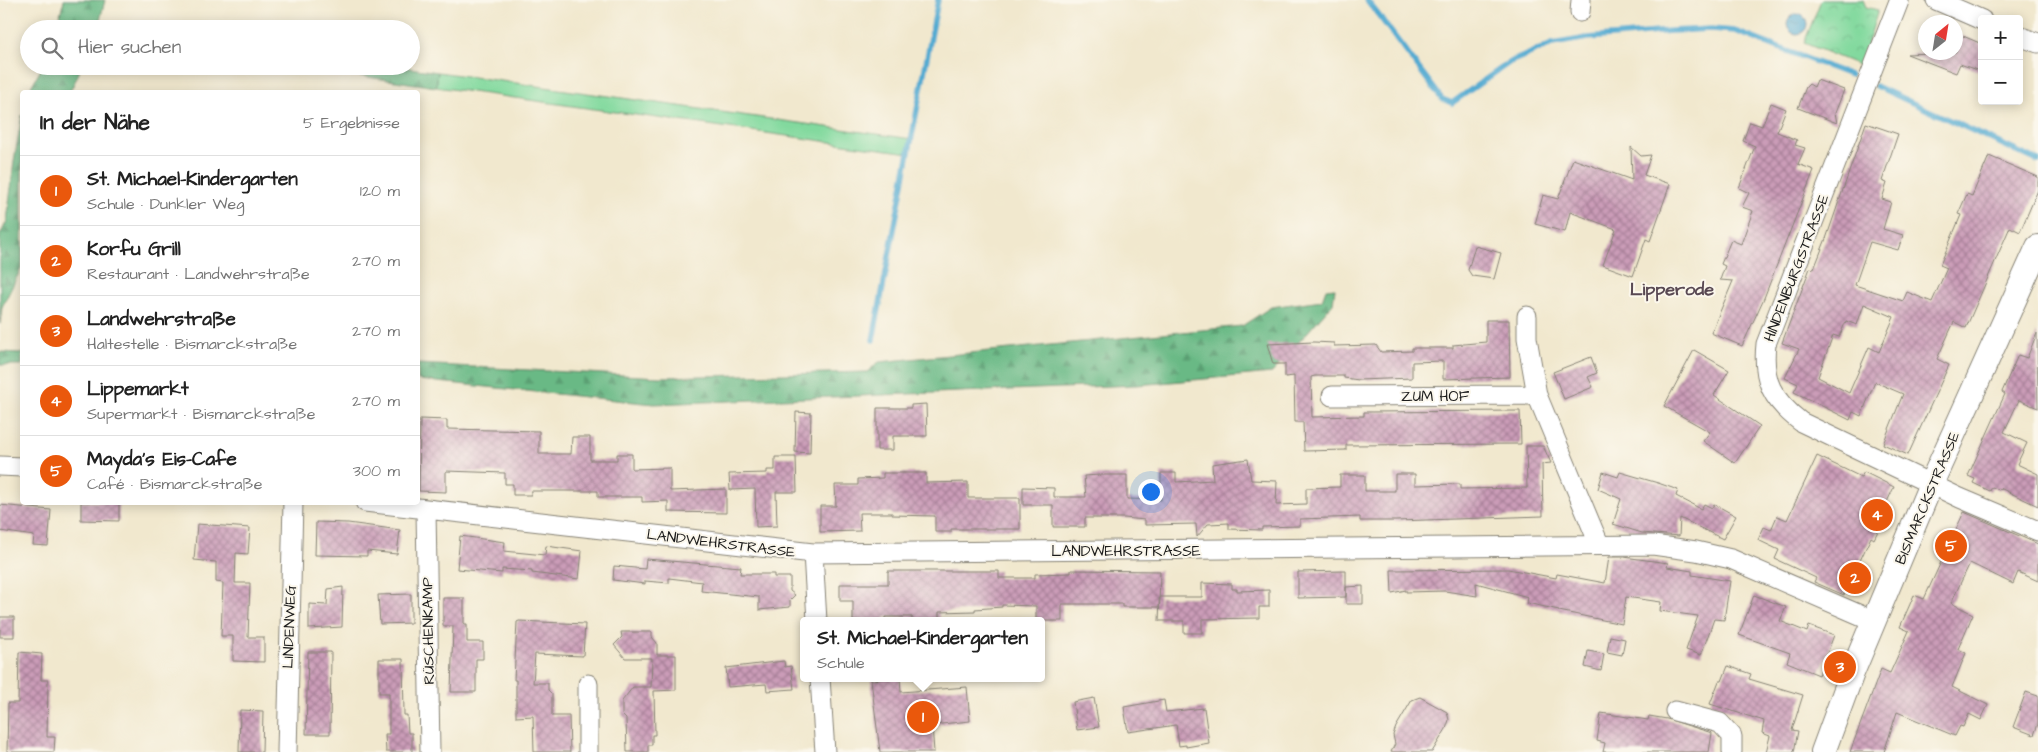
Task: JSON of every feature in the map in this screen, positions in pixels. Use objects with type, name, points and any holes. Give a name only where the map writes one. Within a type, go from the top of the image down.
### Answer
[{"type":"main road","name":"BISMARCKSTRASSE","points":[[1823,752],[1832,724],[1931,484],[2038,247]]},
{"type":"street","name":"HINDENBURGSTRASSE","points":[[1900,0],[1766,344],[1764,362],[1766,377],[1784,409],[1801,422],[1931,484],[2038,531]]},
{"type":"street","points":[[1936,0],[1978,18]]},
{"type":"street","points":[[2023,37],[2038,43]]},
{"type":"street","points":[[1527,316],[1527,338],[1537,395],[1599,544]]},
{"type":"street","name":"ZUM HOF","points":[[1332,396],[1537,395]]},
{"type":"street","points":[[0,466],[20,467]]},
{"type":"street","name":"LINDENWEG","points":[[287,752],[293,505]]},
{"type":"street","name":"LANDWEHRSTRASSE","points":[[388,505],[813,553],[1207,551],[1599,544],[1653,545],[1696,551],[1731,559],[1874,621]]},
{"type":"street","name":"RÜSCHENKAMP","points":[[426,510],[430,752]]},
{"type":"street","points":[[813,553],[817,617]]},
{"type":"street","points":[[820,682],[825,752]]},
{"type":"street","points":[[588,684],[588,752]]},
{"type":"street","points":[[1675,711],[1720,723],[1732,736],[1732,752]]},
{"type":"green space","points":[[64,0],[105,0],[100,20],[58,20]]},
{"type":"green space","points":[[1821,0],[1863,0],[1866,7],[1878,10],[1861,66],[1804,43]]},
{"type":"green space","points":[[420,69],[438,72],[436,87],[354,75],[420,75]]},
{"type":"green space","points":[[438,72],[912,139],[909,153],[436,87]]},
{"type":"green space","points":[[38,75],[78,75],[71,90],[29,90]]},
{"type":"green space","points":[[20,126],[20,271],[2,307],[0,324],[0,235],[7,221]]},
{"type":"green space","points":[[1335,288],[1333,303],[1272,373],[1137,385],[654,404],[420,380],[420,364],[660,377],[867,372],[879,362],[1242,326],[1271,307],[1322,300],[1326,289]]},
{"type":"green space","points":[[0,352],[20,353],[20,365],[0,365]]},
{"type":"water","points":[[1797,14],[1804,17],[1807,24],[1804,31],[1797,34],[1790,31],[1787,24],[1790,17]]},
{"type":"building","points":[[1963,36],[1978,42],[1978,71],[1960,64],[1956,73],[1922,60],[1963,60]]},
{"type":"building","points":[[1907,54],[1918,54],[1918,58]]},
{"type":"building","points":[[1817,80],[1844,90],[1835,113],[1837,123],[1798,108],[1806,87],[1809,84],[1814,87]]},
{"type":"building","points":[[1771,103],[1786,109],[1777,132],[1797,140],[1795,145],[1805,148],[1798,164],[1814,170],[1764,298],[1742,346],[1711,333],[1733,281],[1720,280],[1725,266],[1721,264],[1731,240],[1741,244],[1753,211],[1742,207],[1749,193],[1739,188],[1755,146],[1743,141],[1750,122],[1762,126]]},
{"type":"building","points":[[1866,123],[1898,134],[1882,181],[1887,183],[1882,199],[1891,202],[1883,229],[1903,235],[1898,250],[1870,242],[1855,285],[1903,301],[1907,292],[1932,302],[1947,268],[1940,265],[1961,215],[1958,214],[1967,194],[1972,196],[1989,156],[2038,177],[2038,190],[2020,232],[2010,227],[1966,328],[1954,322],[1937,359],[1949,365],[1908,455],[1883,444],[1903,394],[1875,382],[1861,416],[1853,412],[1850,420],[1794,392],[1798,384],[1785,378],[1799,349],[1782,343],[1810,268],[1814,269]],"holes":[[[1864,304],[1894,317],[1879,352],[1869,347],[1849,393],[1818,377],[1833,335],[1839,337],[1846,321],[1857,325]]]},
{"type":"building","points":[[1631,147],[1641,156],[1651,155],[1644,175],[1670,184],[1650,241],[1646,239],[1633,276],[1603,265],[1616,229],[1570,212],[1565,232],[1535,224],[1543,195],[1558,199],[1573,159],[1632,180]]},
{"type":"building","points":[[1475,246],[1501,253],[1494,279],[1472,276],[1468,270]]},
{"type":"building","points":[[1486,320],[1509,320],[1510,377],[1443,379],[1443,361],[1412,362],[1412,378],[1359,380],[1344,378],[1344,376],[1315,376],[1311,377],[1312,417],[1364,416],[1364,412],[1520,411],[1521,444],[1346,445],[1346,450],[1304,451],[1303,422],[1295,422],[1294,376],[1285,377],[1285,364],[1273,364],[1267,344],[1314,342],[1334,343],[1334,346],[1376,345],[1381,352],[1412,351],[1412,348],[1453,348],[1453,345],[1486,342]]},
{"type":"building","points":[[2037,333],[2038,408],[2019,400],[2004,432],[2027,443],[2017,464],[2038,474],[2038,506],[2000,488],[1999,490],[1992,487],[1990,491],[1973,483],[1975,479],[1968,476],[2005,394],[2002,392],[2018,355],[2027,358]]},
{"type":"building","points":[[1694,350],[1729,370],[1714,395],[1760,426],[1735,463],[1703,441],[1710,432],[1664,406]]},
{"type":"building","points":[[1591,357],[1597,373],[1588,377],[1593,387],[1564,399],[1553,372]]},
{"type":"building","points":[[926,404],[927,436],[893,436],[893,450],[877,450],[877,408],[911,408],[911,405]]},
{"type":"building","points":[[796,412],[811,413],[810,453],[795,452]]},
{"type":"building","points":[[420,419],[447,420],[447,429],[539,431],[539,454],[571,454],[572,437],[590,437],[590,460],[617,460],[617,454],[632,454],[632,469],[670,468],[670,491],[726,489],[726,513],[668,512],[668,501],[642,502],[642,497],[598,497],[598,491],[531,491],[531,495],[513,495],[513,484],[505,484],[505,473],[446,471],[446,492],[420,491]]},
{"type":"building","points":[[1526,446],[1543,446],[1551,463],[1542,464],[1543,516],[1396,521],[1360,521],[1360,517],[1300,519],[1300,526],[1262,527],[1262,530],[1229,529],[1229,523],[1208,524],[1197,537],[1196,524],[1145,525],[1145,520],[1124,518],[1085,518],[1085,527],[1053,527],[1053,505],[1023,505],[1023,487],[1054,488],[1054,497],[1086,497],[1084,476],[1100,475],[1127,475],[1127,499],[1161,500],[1161,473],[1176,473],[1176,482],[1213,480],[1212,464],[1248,459],[1251,480],[1277,481],[1276,505],[1306,504],[1306,488],[1340,487],[1340,475],[1365,475],[1365,491],[1395,491],[1395,474],[1415,474],[1415,485],[1460,484],[1460,489],[1527,488]]},
{"type":"building","points":[[1817,456],[1861,477],[1864,472],[1894,487],[1878,521],[1882,523],[1874,539],[1871,537],[1844,595],[1814,582],[1816,578],[1775,559],[1779,550],[1758,540],[1764,527],[1771,530],[1777,516],[1787,520]]},
{"type":"building","points":[[775,457],[796,457],[797,492],[776,492],[777,526],[756,527],[755,489],[730,490],[729,474],[767,473],[767,470],[775,470]]},
{"type":"building","points":[[1603,472],[1618,477],[1620,472],[1658,483],[1678,490],[1676,496],[1701,509],[1704,504],[1712,508],[1714,504],[1736,516],[1723,539],[1680,518],[1679,536],[1642,533],[1613,524],[1621,499],[1598,489]]},
{"type":"building","points":[[883,473],[926,473],[926,483],[968,482],[968,498],[1020,498],[1020,529],[951,529],[951,532],[935,532],[935,516],[859,513],[860,531],[820,532],[820,506],[836,506],[835,485],[858,485],[858,479],[883,478]]},
{"type":"building","points":[[0,505],[51,510],[48,546],[33,545],[34,536],[0,531]]},
{"type":"building","points":[[81,505],[119,505],[119,521],[81,520]]},
{"type":"building","points":[[1964,512],[2038,544],[2038,581],[2018,572],[2013,584],[1970,563],[1951,603],[1973,614],[1958,649],[1966,653],[1952,687],[1988,705],[1981,720],[1969,714],[1963,727],[1960,726],[1955,736],[1897,712],[1884,752],[1850,752],[1881,669],[1890,673],[1909,631],[1900,627],[1914,595],[1924,599]]},
{"type":"building","points":[[316,522],[348,523],[400,530],[397,554],[367,551],[367,556],[315,555]]},
{"type":"building","points":[[197,524],[250,528],[248,554],[236,553],[235,583],[250,583],[248,637],[264,637],[264,662],[233,661],[233,636],[221,636],[223,583],[216,582],[216,562],[194,560]]},
{"type":"building","points":[[460,536],[505,542],[504,551],[545,555],[546,546],[582,551],[579,579],[532,573],[532,571],[502,569],[502,573],[457,569]]},
{"type":"building","points":[[1609,557],[1624,557],[1668,563],[1667,567],[1692,571],[1692,575],[1730,581],[1724,620],[1714,619],[1701,655],[1686,650],[1698,616],[1660,611],[1661,602],[1626,597],[1622,624],[1527,603],[1528,597],[1476,583],[1477,596],[1445,591],[1406,592],[1406,590],[1392,593],[1391,570],[1508,569],[1556,578],[1557,574],[1605,583]]},
{"type":"building","points":[[646,559],[741,567],[740,574],[774,574],[774,577],[790,577],[790,591],[795,595],[790,600],[790,607],[759,610],[759,597],[701,591],[702,582],[669,578],[669,583],[645,581],[645,584],[613,580],[614,566],[645,569]]},
{"type":"building","points":[[1071,570],[1160,571],[1159,607],[1122,607],[1122,604],[1062,604],[1062,621],[1045,621],[1045,617],[1036,617],[1036,606],[1002,605],[1002,607],[975,609],[975,611],[939,612],[939,617],[853,617],[853,601],[840,601],[840,584],[888,584],[888,571],[999,571],[999,578],[1035,578],[1035,574],[1071,573]]},
{"type":"building","points":[[1346,571],[1346,597],[1298,598],[1298,572]]},
{"type":"building","points":[[1202,583],[1232,584],[1232,589],[1237,589],[1237,591],[1269,590],[1269,607],[1259,607],[1259,618],[1202,619],[1202,633],[1184,633],[1184,621],[1159,621],[1160,597],[1202,597]]},
{"type":"building","points":[[1363,586],[1363,604],[1346,604],[1346,587]]},
{"type":"building","points":[[343,587],[342,627],[309,629],[309,604],[327,605],[328,589]]},
{"type":"building","points":[[411,594],[411,623],[380,624],[378,595]]},
{"type":"building","points":[[1754,595],[1786,607],[1780,621],[1807,632],[1809,626],[1834,635],[1819,675],[1787,662],[1790,653],[1739,635]]},
{"type":"building","points":[[443,598],[464,598],[464,624],[467,624],[467,642],[483,642],[483,659],[476,659],[476,692],[451,692],[453,626],[443,626]]},
{"type":"building","points":[[0,617],[14,617],[14,637],[0,637]]},
{"type":"building","points":[[517,622],[585,624],[583,656],[535,654],[533,683],[548,683],[548,690],[552,694],[552,716],[569,716],[570,752],[534,752],[533,716],[516,717],[516,680],[514,680]]},
{"type":"building","points":[[621,632],[652,632],[652,637],[657,643],[657,655],[676,655],[676,690],[654,691],[655,735],[652,735],[652,745],[648,745],[648,752],[627,752],[626,719],[622,715],[622,701],[633,687],[651,687],[652,658],[625,658],[614,645],[622,637]]},
{"type":"building","points":[[1610,636],[1625,639],[1622,655],[1607,652]]},
{"type":"building","points":[[1588,651],[1604,654],[1601,671],[1585,667]]},
{"type":"building","points":[[19,652],[42,654],[41,680],[48,680],[47,737],[55,737],[54,752],[7,752],[8,703],[18,703]]},
{"type":"building","points":[[308,652],[331,652],[330,734],[306,734]]},
{"type":"building","points":[[379,659],[403,659],[404,715],[407,715],[408,733],[412,733],[412,752],[386,752],[385,734],[389,734],[389,693],[379,693]]},
{"type":"building","points":[[784,661],[785,667],[791,666],[794,689],[767,691],[766,684],[728,687],[726,668]]},
{"type":"building","points":[[1728,666],[1751,674],[1749,679],[1803,695],[1792,730],[1798,731],[1794,752],[1766,752],[1770,736],[1762,733],[1764,721],[1710,704],[1719,681],[1722,681]]},
{"type":"building","points":[[871,682],[900,682],[901,692],[967,687],[970,721],[932,725],[934,752],[880,752]]},
{"type":"building","points":[[2026,692],[2038,696],[2038,724],[2034,735],[2013,727]]},
{"type":"building","points":[[1420,697],[1447,712],[1449,720],[1446,729],[1432,752],[1391,752],[1395,744],[1393,735],[1396,727],[1412,700]]},
{"type":"building","points":[[1094,698],[1099,727],[1077,730],[1073,702]]},
{"type":"building","points":[[1164,700],[1166,712],[1204,708],[1209,743],[1186,747],[1186,745],[1179,746],[1176,725],[1128,732],[1124,707]]},
{"type":"building","points":[[240,710],[263,711],[262,752],[239,752]]},
{"type":"building","points":[[1601,713],[1648,720],[1649,716],[1667,719],[1712,733],[1709,752],[1603,752],[1605,743],[1597,741]]},
{"type":"waterway","points":[[873,340],[938,0]]},
{"type":"waterway","points":[[1367,0],[1442,99],[1452,103],[1510,62],[1552,44],[1588,38],[1671,31],[1711,29],[1735,31],[1850,75]]},
{"type":"waterway","points":[[1876,86],[2038,161]]},
{"type":"place","name":"Lippemarkt","points":[[1877,515]]},
{"type":"place","name":"Mayda‘s Eis-Cafe","points":[[1951,546]]},
{"type":"place","name":"Korfu Grill","points":[[1855,578]]},
{"type":"place","name":"Landwehrstraße","points":[[1840,667]]},
{"type":"place","name":"St. Michael-Kindergarten","points":[[923,717]]},
{"type":"district","name":"Lipperode","points":[[1672,289]]}]
